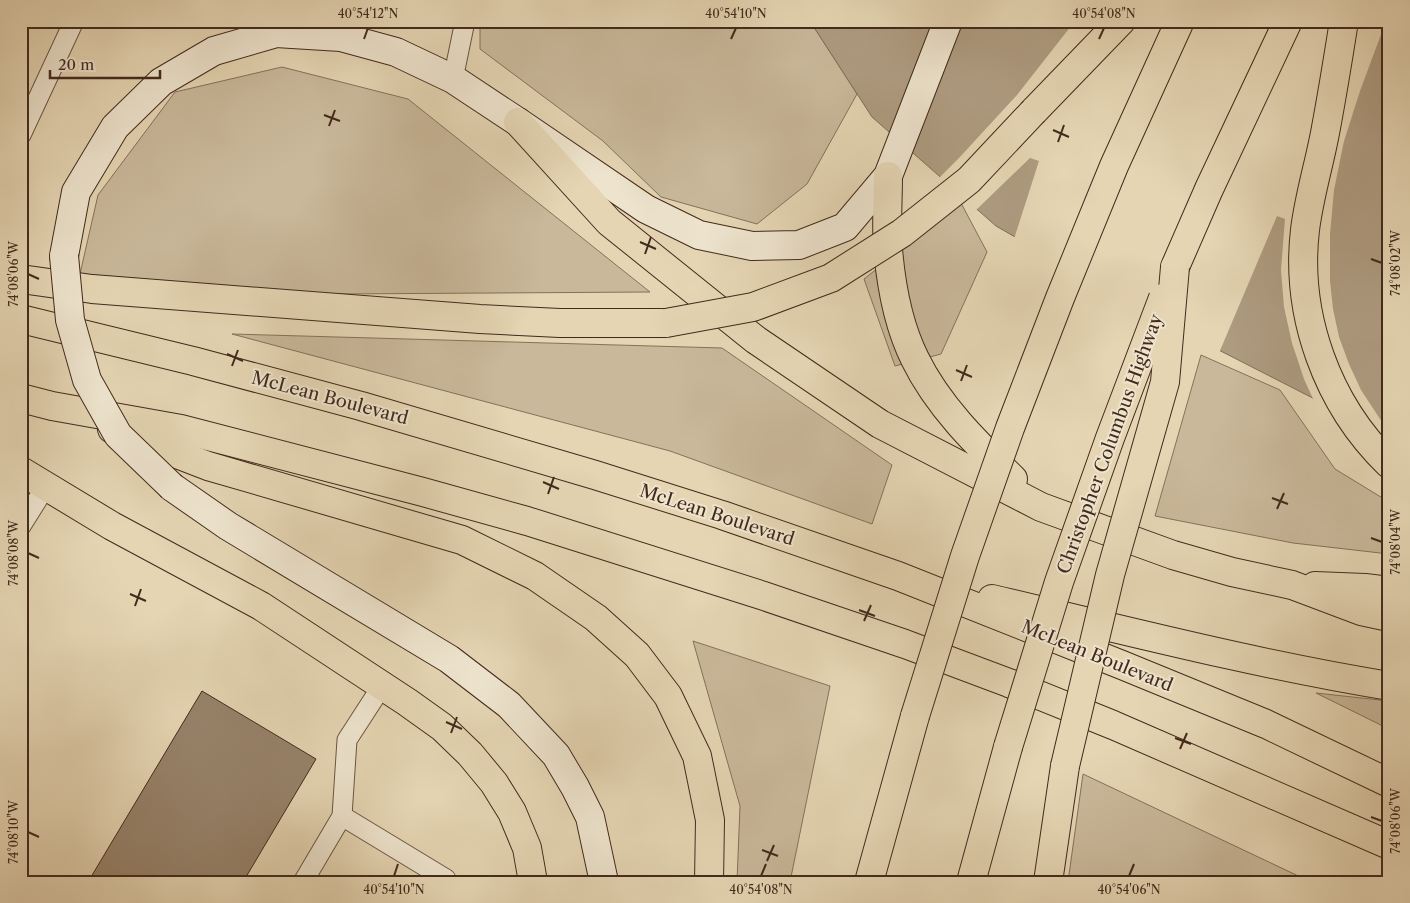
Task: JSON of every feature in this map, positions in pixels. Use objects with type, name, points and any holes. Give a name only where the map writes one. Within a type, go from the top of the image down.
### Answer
[{"type":"main road","points":[[604,882],[590,816],[575,787],[556,756],[509,705],[449,659],[228,526],[172,487],[118,434],[87,380],[70,320],[64,256],[76,192],[115,127],[161,82],[214,51],[276,33],[341,36],[396,52],[453,79],[646,209],[699,235],[752,246],[799,245],[846,227],[888,176],[948,21]]},
{"type":"main road","points":[[21,279],[102,290],[480,319],[560,323],[666,323],[753,307],[832,278],[902,233],[969,180],[1121,21]]},
{"type":"main road","points":[[869,882],[915,716],[965,556],[1010,428],[1114,166],[1180,21]]},
{"type":"main road","name":"Christopher Columbus Highway","points":[[971,882],[1008,747],[1059,582],[1110,438],[1176,267],[1209,189],[1288,21]]},
{"type":"main road","points":[[1344,21],[1325,134],[1305,230],[1303,264],[1305,298],[1312,331],[1322,363],[1336,396],[1356,426],[1389,464]]},
{"type":"main road","points":[[518,122],[609,222],[756,340],[880,424],[1041,506],[1173,555],[1232,572],[1292,586],[1361,611],[1389,617]]},
{"type":"main road","points":[[888,176],[888,248],[898,311],[915,359],[945,407],[982,449],[1041,506]]},
{"type":"main road","points":[[1048,882],[1065,766],[1110,575],[1165,382],[1176,267]]},
{"type":"main road","name":"McLean Boulevard","points":[[21,319],[193,361],[479,440],[722,515],[898,576],[1266,724],[1389,783]]},
{"type":"main road","points":[[21,398],[52,406],[181,429],[413,490],[527,521],[764,596],[905,644],[1009,683],[1113,725],[1389,845]]},
{"type":"main road","points":[[52,406],[208,466],[462,540],[535,576],[596,618],[637,655],[668,696],[697,756],[710,820],[709,882]]},
{"type":"main road","points":[[21,471],[112,526],[261,606],[442,727],[470,754],[494,783],[512,812],[527,848],[533,882]]},
{"type":"main road","points":[[898,576],[1238,658],[1389,686]]},
{"type":"main road","points":[[1292,586],[1365,588],[1389,591]]},
{"type":"lane","points":[[21,135],[74,21]]},
{"type":"lane","points":[[453,79],[465,21]]},
{"type":"lane","points":[[21,526],[46,486]]},
{"type":"lane","points":[[303,882],[342,816],[347,740],[382,686]]},
{"type":"lane","points":[[342,816],[446,879],[447,882]]},
{"type":"shaded area","points":[[480,21],[810,21],[857,94],[807,184],[757,224],[661,197],[603,141],[480,49]]},
{"type":"shaded area","points":[[810,21],[1389,21],[1389,437],[1158,319],[996,226],[872,117]]},
{"type":"shaded area","points":[[282,67],[408,99],[650,292],[335,294],[80,274],[98,195],[175,92]]},
{"type":"shaded area","points":[[961,203],[987,252],[941,354],[895,366],[864,279]]},
{"type":"shaded area","points":[[232,334],[722,348],[892,465],[872,524],[670,451]]},
{"type":"shaded area","points":[[1201,355],[1280,390],[1335,469],[1389,502],[1389,554],[1293,543],[1155,516]]},
{"type":"shaded area","points":[[693,641],[830,686],[790,882],[737,882],[740,806]]},
{"type":"shaded area","points":[[1316,693],[1389,701],[1389,729]]},
{"type":"shaded area","points":[[1083,774],[1311,882],[1068,882]]},
{"type":"pier","points":[[1075,21],[1386,21],[1344,141],[1334,190],[1330,234],[1330,281],[1339,337],[1349,364],[1361,390],[1389,429],[1389,439],[1314,401],[1304,379],[1292,343],[1284,307],[1281,270],[1285,219],[1277,216],[1219,353],[1157,321],[1014,239],[1039,161],[1030,158],[975,211],[938,179],[1017,95]]},
{"type":"building","points":[[202,691],[316,759],[243,882],[88,882]]}]
